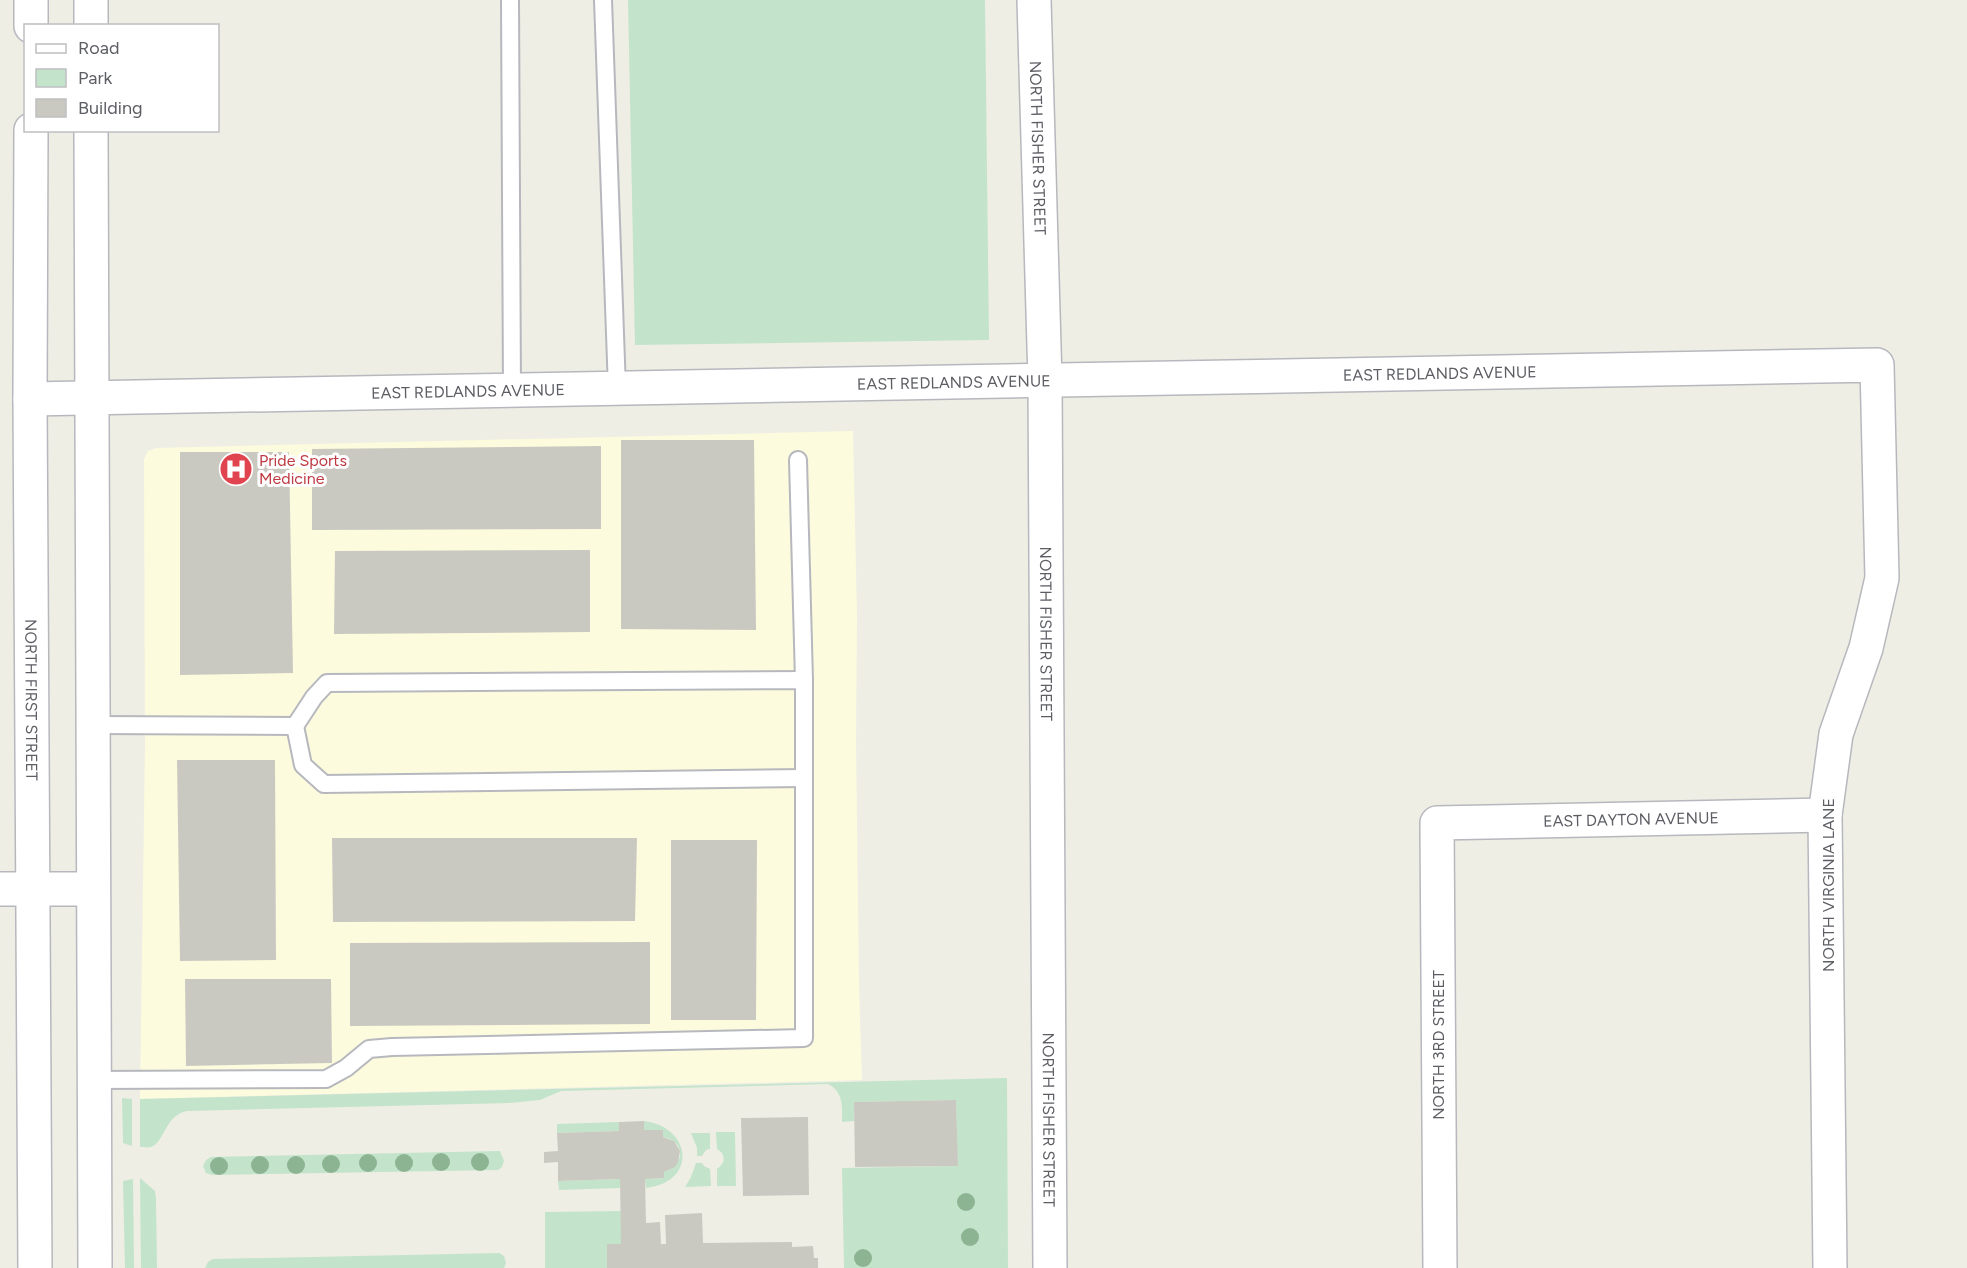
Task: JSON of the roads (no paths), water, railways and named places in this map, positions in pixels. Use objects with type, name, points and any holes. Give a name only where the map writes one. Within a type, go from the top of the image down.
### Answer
[{"type":"street","points":[[31,0],[31,24]]},
{"type":"street","points":[[91,0],[91,24]]},
{"type":"street","name":"NORTH FISHER STREET","points":[[1034,0],[1044,381],[1050,1268]]},
{"type":"street","name":"NORTH FIRST STREET","points":[[30,132],[35,1268]]},
{"type":"street","points":[[91,132],[95,1268]]},
{"type":"street","name":"EAST REDLANDS AVENUE","points":[[30,399],[1877,365]]},
{"type":"street","name":"NORTH VIRGINIA LANE","points":[[1830,1268],[1825,815],[1836,734],[1866,648],[1882,578],[1877,365]]},
{"type":"street","name":"EAST DAYTON AVENUE","points":[[1437,823],[1825,815]]},
{"type":"street","name":"NORTH 3RD STREET","points":[[1437,823],[1440,1268]]},
{"type":"street","points":[[0,889],[93,889]]},
{"type":"lane","points":[[510,0],[512,391]]},
{"type":"lane","points":[[603,0],[617,389]]},
{"type":"lane","points":[[94,1080],[326,1079],[345,1068],[369,1048],[804,1038],[804,680],[798,460]]},
{"type":"lane","points":[[804,680],[327,683],[314,697],[295,726],[303,765],[324,784],[804,778]]},
{"type":"lane","points":[[93,726],[295,726]]},
{"type":"place","name":"Pride Sports Medicine","points":[[236,469]]}]
